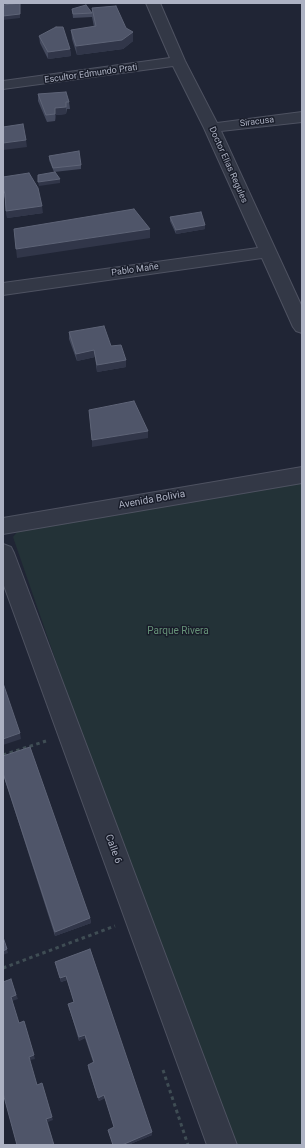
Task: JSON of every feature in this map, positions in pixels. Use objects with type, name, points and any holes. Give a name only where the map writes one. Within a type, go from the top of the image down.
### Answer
[{"type":"street","name":"Doctor Elias Regules","points":[[153,3],[178,61],[212,128],[302,327]]},
{"type":"street","name":"Escultor Edmundo Prati","points":[[3,85],[178,61]]},
{"type":"street","name":"Siracusa","points":[[212,128],[302,117]]},
{"type":"street","name":"Pablo Mañe","points":[[3,289],[267,252]]},
{"type":"street","name":"Avenida Bolivia","points":[[3,526],[302,475]]},
{"type":"street","name":"Calle 6","points":[[3,553],[222,1145]]},
{"type":"path","points":[[3,755],[51,739]]},
{"type":"path","points":[[3,968],[116,926]]},
{"type":"green space","name":"Parque Rivera","points":[[302,483],[302,1145],[229,1145],[128,870],[13,537],[18,531]]},
{"type":"building","points":[[20,3],[20,14],[3,16],[3,5]]},
{"type":"building","points":[[86,5],[92,13],[73,14],[72,9]]},
{"type":"building","points":[[116,6],[126,28],[133,32],[122,40],[76,46],[71,30],[96,26],[92,8]]},
{"type":"building","points":[[56,27],[63,27],[70,49],[48,52],[39,36]]},
{"type":"building","points":[[66,92],[69,102],[66,102],[66,107],[55,108],[55,114],[46,115],[38,94]]},
{"type":"building","points":[[23,124],[26,140],[3,143],[3,127]]},
{"type":"building","points":[[79,151],[81,165],[53,168],[49,156]]},
{"type":"building","points":[[55,172],[60,179],[38,182],[38,175]]},
{"type":"building","points":[[29,173],[38,188],[42,206],[6,211],[3,177]]},
{"type":"building","points":[[134,209],[150,229],[16,249],[14,229]]},
{"type":"building","points":[[201,212],[205,225],[176,230],[170,217]]},
{"type":"building","points":[[104,326],[111,346],[121,345],[126,360],[97,365],[94,350],[76,354],[69,332]]},
{"type":"building","points":[[134,401],[148,431],[92,440],[89,410]]},
{"type":"building","points":[[3,683],[20,733],[3,739]]},
{"type":"building","points":[[30,747],[90,918],[55,932],[3,773],[3,756]]},
{"type":"building","points":[[3,937],[7,949],[3,951]]},
{"type":"building","points":[[90,949],[152,1132],[122,1145],[113,1145],[108,1130],[114,1127],[104,1095],[98,1098],[88,1065],[94,1062],[85,1035],[79,1037],[68,1004],[74,1002],[66,976],[60,978],[55,962]]},
{"type":"building","points":[[11,979],[16,995],[11,997],[19,1023],[24,1021],[34,1055],[29,1057],[37,1085],[42,1083],[52,1117],[46,1119],[54,1145],[17,1145],[3,1093],[3,982]]}]
